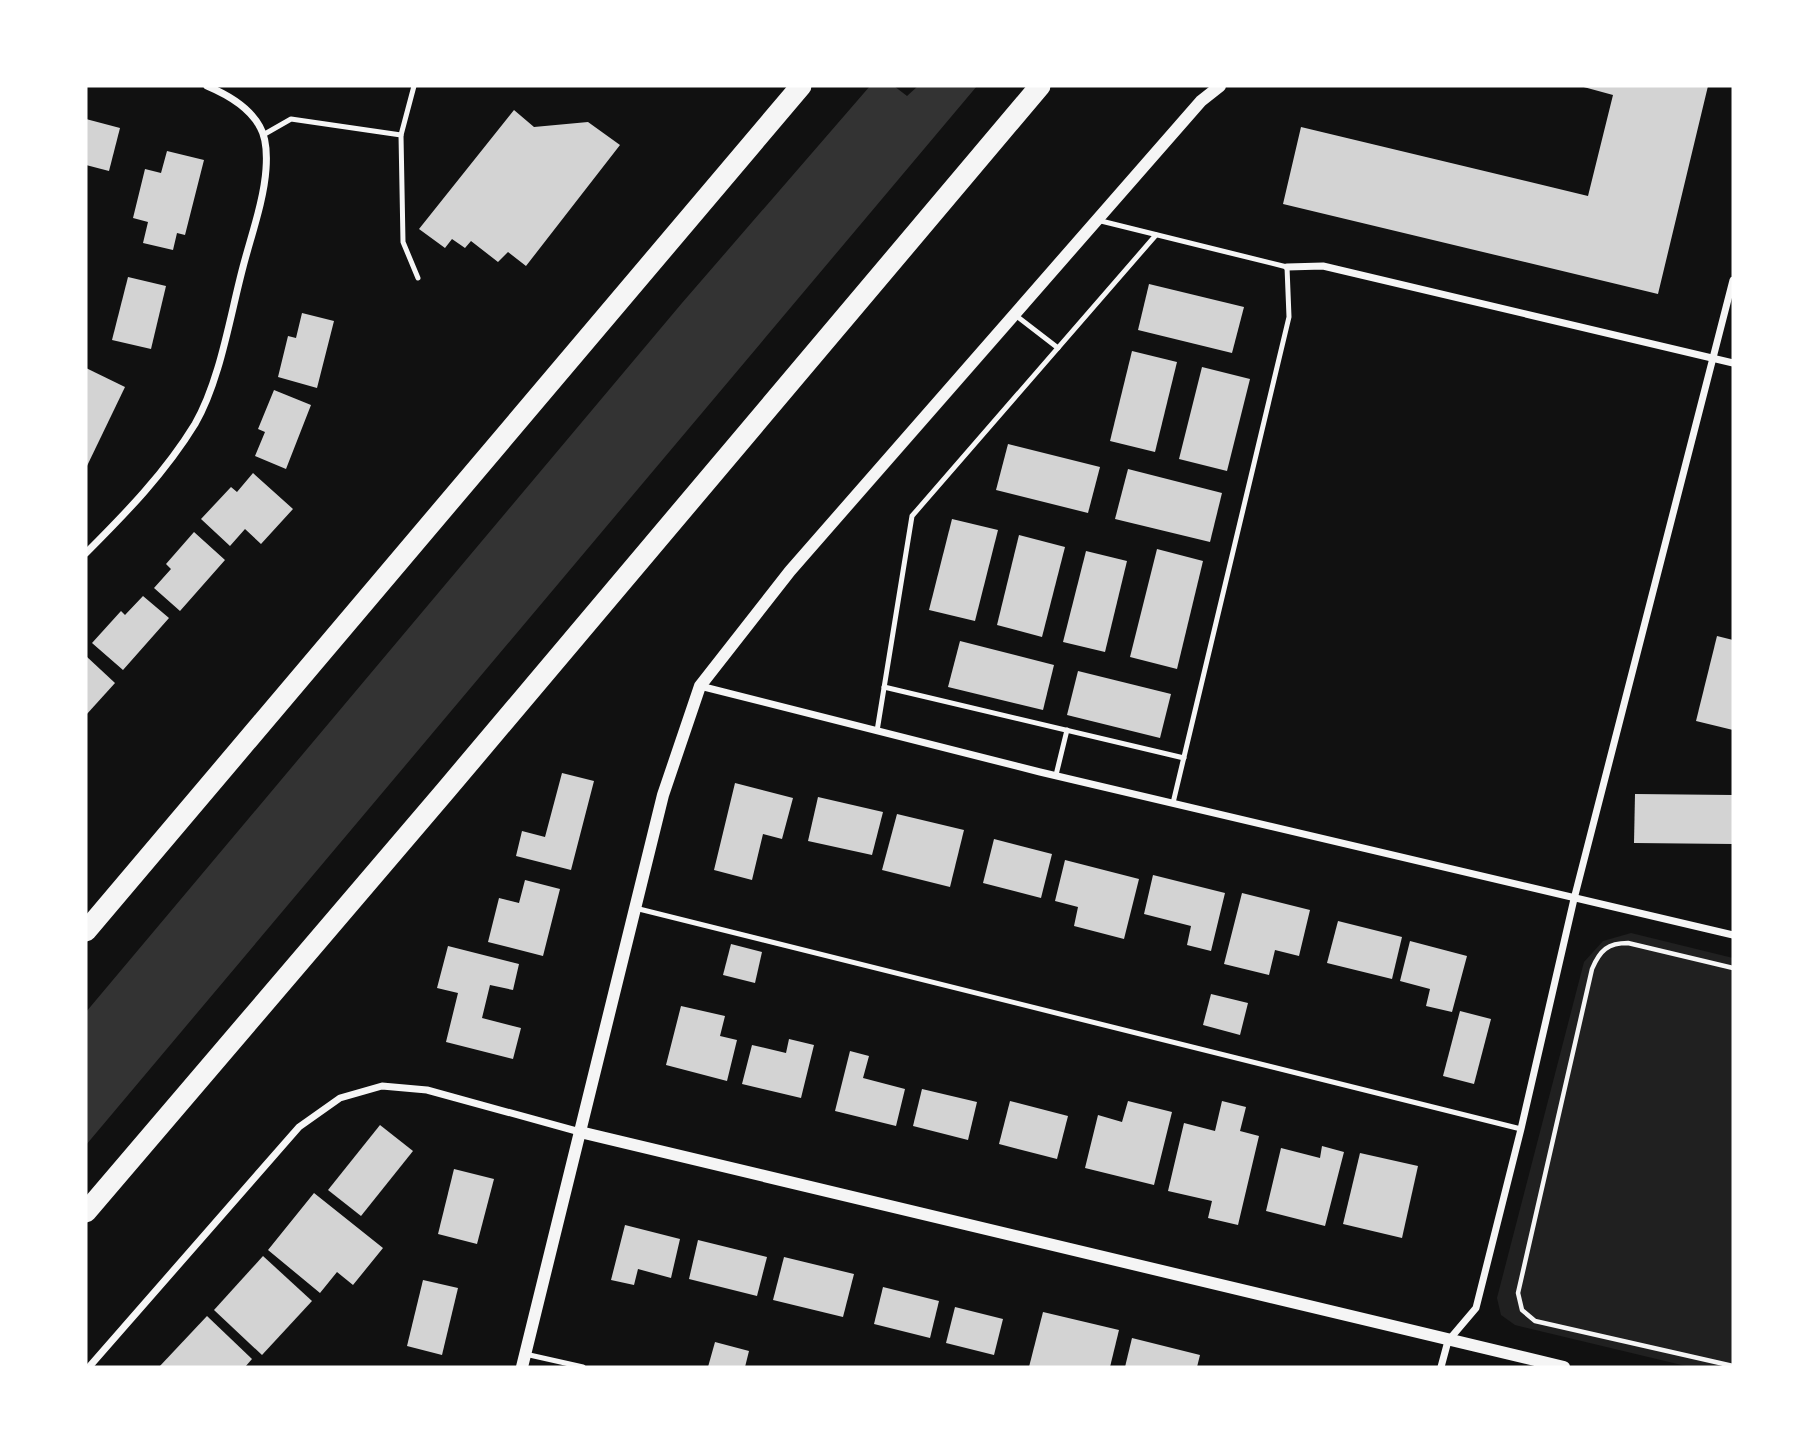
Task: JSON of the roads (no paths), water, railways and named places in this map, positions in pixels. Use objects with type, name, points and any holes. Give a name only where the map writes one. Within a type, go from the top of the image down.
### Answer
[{"type":"highway","points":[[86,931],[802,86]]},
{"type":"highway","points":[[86,1212],[1040,86]]},
{"type":"street","points":[[86,553],[170,463],[196,421],[212,387],[266,171],[266,147],[261,128],[249,113],[231,99],[206,86]]},
{"type":"street","points":[[522,1367],[663,795],[700,686],[790,571],[1201,101],[1220,86]]},
{"type":"street","points":[[1287,267],[1323,267],[1733,363]]},
{"type":"street","points":[[1441,1367],[1448,1341],[1476,1308],[1574,899],[1733,280]]},
{"type":"street","points":[[700,686],[1056,775],[1733,935]]},
{"type":"street","points":[[89,1367],[299,1127],[340,1098],[382,1086],[427,1090],[580,1132],[1564,1367]]},
{"type":"lane","points":[[414,86],[401,135],[403,242],[418,278]]},
{"type":"lane","points":[[263,135],[291,119],[401,135]]},
{"type":"lane","points":[[1097,220],[1287,267],[1289,317],[1173,803]]},
{"type":"lane","points":[[877,731],[912,516],[1156,235]]},
{"type":"lane","points":[[1014,314],[1058,348]]},
{"type":"lane","points":[[884,687],[1184,758]]},
{"type":"lane","points":[[1056,775],[1067,730]]},
{"type":"lane","points":[[635,908],[1521,1129]]},
{"type":"lane","points":[[525,1354],[583,1367]]}]
